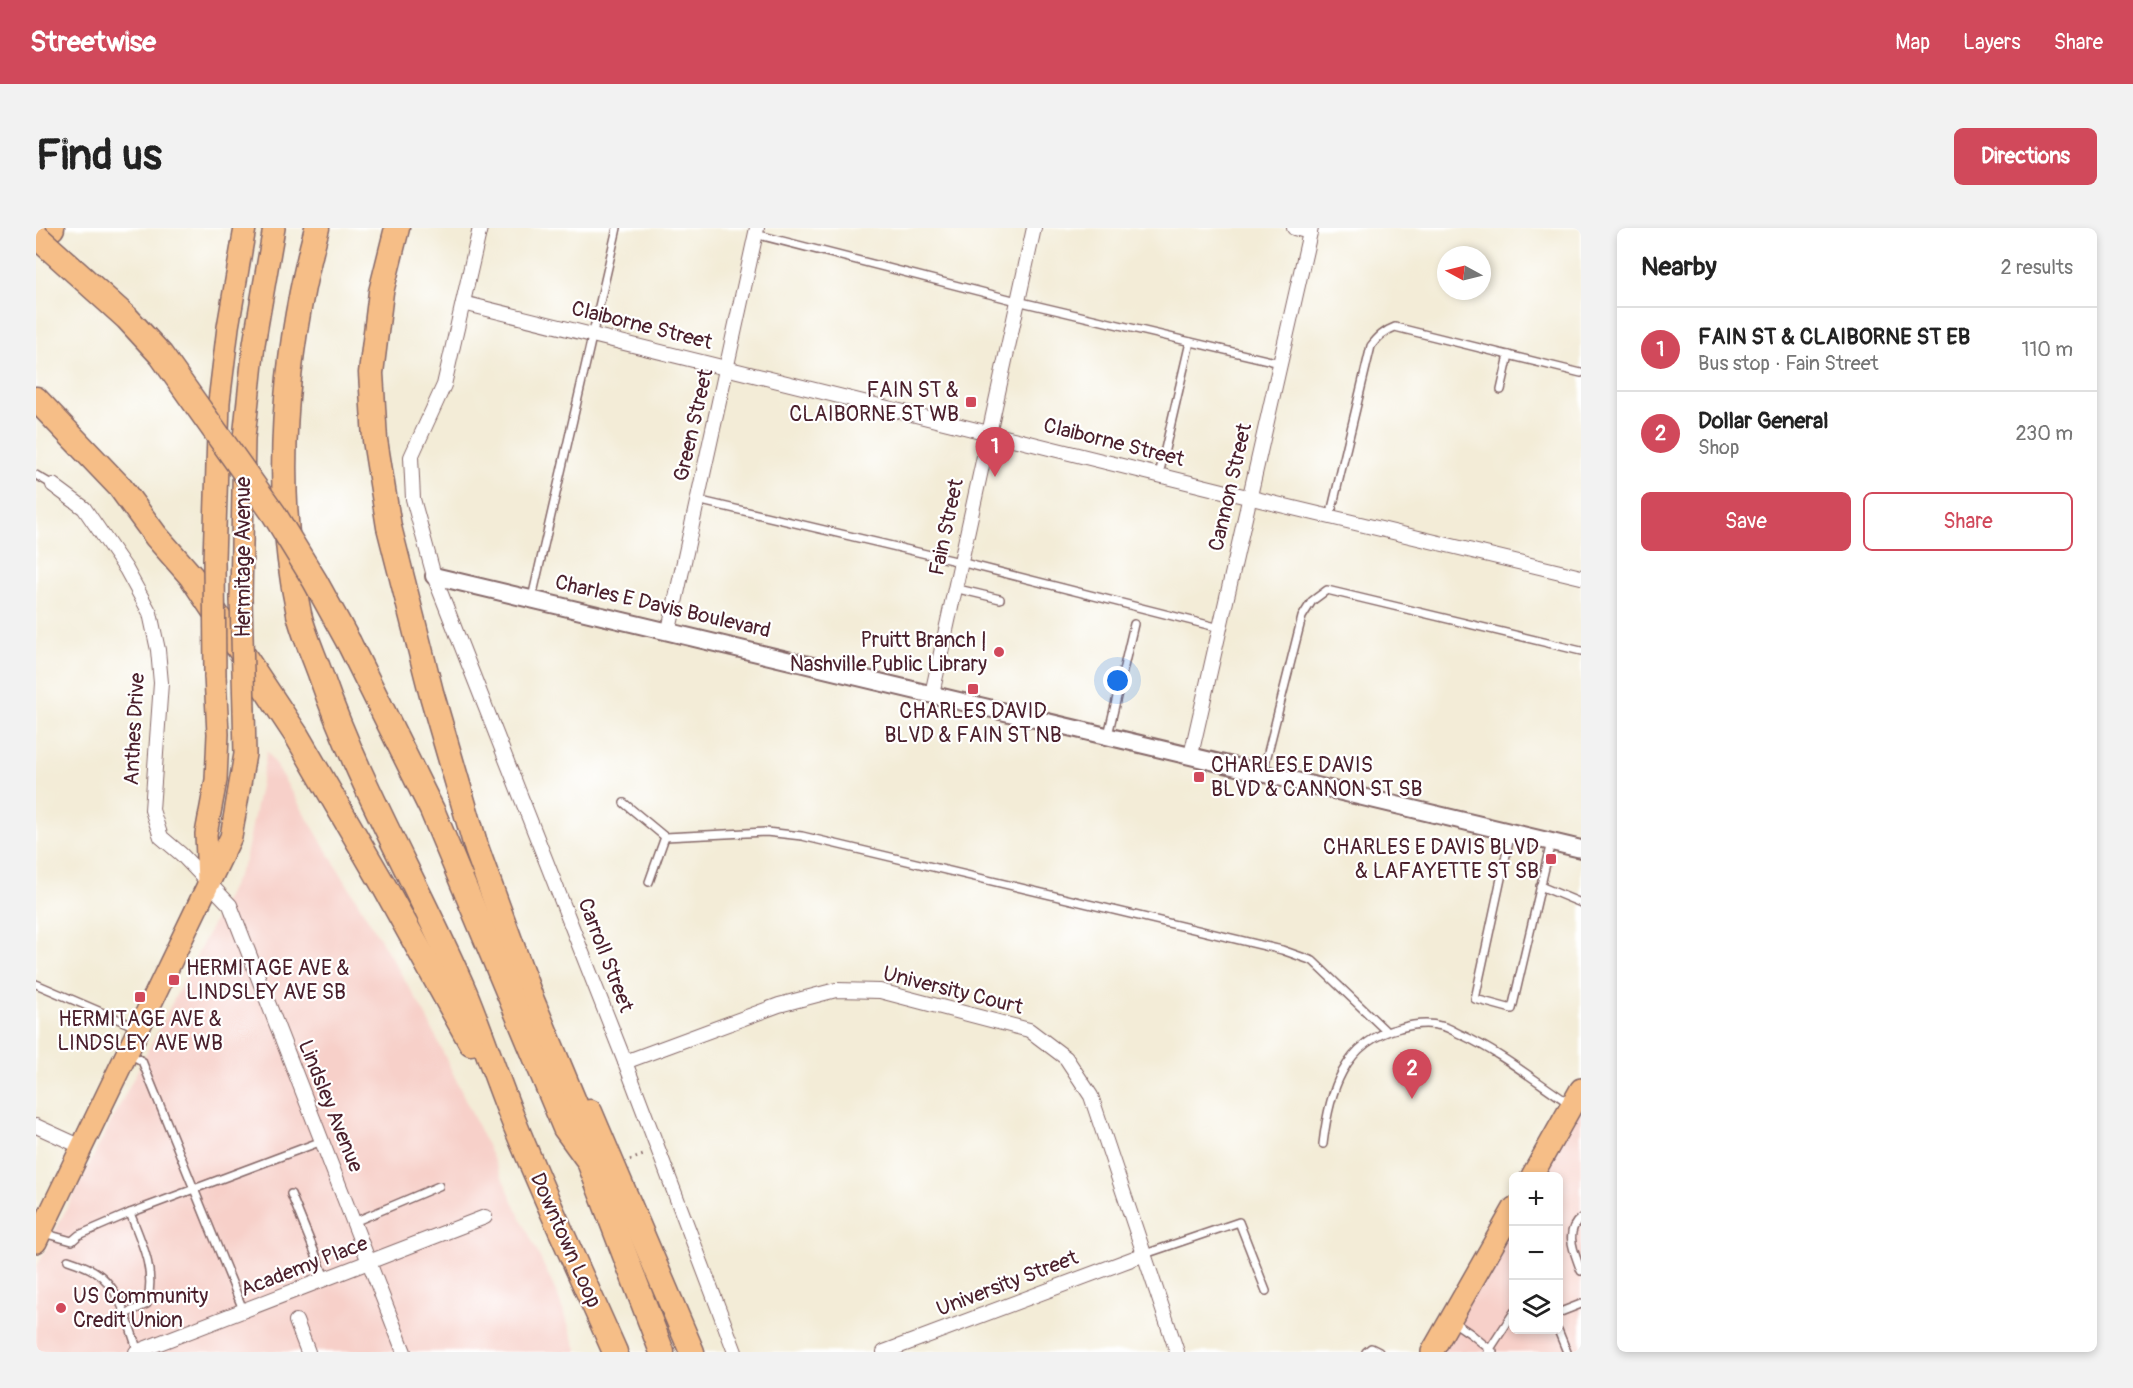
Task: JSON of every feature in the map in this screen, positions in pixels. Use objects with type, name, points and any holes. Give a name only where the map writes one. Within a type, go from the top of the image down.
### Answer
[{"type":"highway","points":[[36,229],[52,228]]},
{"type":"highway","points":[[317,228],[307,267],[292,348],[286,413],[289,545],[300,616],[338,724],[465,993],[516,1128]]},
{"type":"highway","points":[[397,228],[381,292],[371,373],[375,440],[388,516],[431,692],[477,850],[531,998],[583,1123],[588,1159],[662,1352]]},
{"type":"highway","points":[[36,236],[127,318],[161,355],[274,514],[315,581],[349,643],[432,810],[565,1128],[588,1159]]},
{"type":"highway","points":[[36,399],[120,487],[156,536],[191,576],[297,736],[418,948],[516,1128]]},
{"type":"highway","points":[[531,998],[556,1032],[692,1352]]},
{"type":"highway","name":"Downtown Loop","points":[[516,1128],[615,1352]]},
{"type":"main road","name":"Hermitage Avenue","points":[[208,882],[206,834],[216,780],[218,734],[214,560],[219,402],[228,327],[245,228]]},
{"type":"main road","name":"Hermitage Avenue","points":[[38,1237],[231,837],[245,754],[242,598],[243,438],[254,344],[274,228]]},
{"type":"main road","points":[[1534,1172],[1577,1097]]},
{"type":"main road","points":[[1432,1352],[1509,1223]]},
{"type":"street","name":"Carroll Street","points":[[480,228],[444,385],[411,457],[413,499],[434,576],[625,1062],[735,1352]]},
{"type":"street","name":"Fain Street","points":[[932,694],[1034,228]]},
{"type":"street","points":[[1294,228],[1310,230]]},
{"type":"street","name":"Cannon Street","points":[[1191,755],[1310,230]]},
{"type":"street","name":"Green Street","points":[[669,630],[756,231]]},
{"type":"street","name":"Claiborne Street","points":[[463,303],[1581,577]]},
{"type":"street","name":"Anthes Drive","points":[[53,485],[84,508],[126,568],[150,613],[158,650],[160,683],[152,810],[161,837],[208,882]]},
{"type":"street","name":"Charles E Davis Boulevard","points":[[434,576],[669,630],[1581,849]]},
{"type":"street","name":"Lindsley Avenue","points":[[208,882],[230,905],[404,1352]]},
{"type":"street","name":"University Court","points":[[625,1062],[779,1005],[837,990],[879,991],[1029,1030],[1066,1058],[1091,1096],[1177,1352]]},
{"type":"street","points":[[36,1126],[81,1147]]},
{"type":"street","name":"Academy Place","points":[[137,1352],[485,1216]]},
{"type":"street","name":"University Street","points":[[884,1352],[1145,1254]]},
{"type":"street","points":[[296,1321],[308,1352]]},
{"type":"lane","points":[[532,598],[617,228]]},
{"type":"lane","points":[[756,231],[1017,301],[1280,363]]},
{"type":"lane","points":[[1330,517],[1371,346],[1378,337],[1395,327],[1581,373]]},
{"type":"lane","points":[[1159,475],[1190,342]]},
{"type":"lane","points":[[1501,390],[1509,355]]},
{"type":"lane","points":[[36,475],[53,485]]},
{"type":"lane","points":[[697,500],[960,562],[1220,628]]},
{"type":"lane","points":[[954,588],[1000,599]]},
{"type":"lane","points":[[1263,772],[1302,617],[1312,601],[1327,590],[1581,651]]},
{"type":"lane","points":[[1108,735],[1134,624]]},
{"type":"lane","points":[[624,803],[665,837],[766,832],[802,836],[1282,950],[1313,961],[1386,1031]]},
{"type":"lane","points":[[1511,832],[1475,999],[1512,1009],[1551,842]]},
{"type":"lane","points":[[649,882],[665,837]]},
{"type":"lane","points":[[1540,886],[1581,903]]},
{"type":"lane","points":[[36,984],[138,1028]]},
{"type":"lane","points":[[1323,1144],[1327,1110],[1337,1080],[1356,1051],[1386,1031],[1419,1023],[1442,1026],[1488,1047],[1577,1097]]},
{"type":"lane","points":[[126,1053],[142,1061],[244,1312]]},
{"type":"lane","points":[[38,1237],[72,1241],[79,1235],[130,1213],[322,1141]]},
{"type":"lane","points":[[354,1222],[439,1186]]},
{"type":"lane","points":[[291,1194],[326,1280]]},
{"type":"lane","points":[[124,1314],[147,1304],[150,1268],[130,1213]]},
{"type":"lane","points":[[1581,1218],[1574,1224],[1570,1238],[1581,1271]]},
{"type":"lane","points":[[1145,1254],[1239,1222],[1266,1291]]},
{"type":"lane","points":[[68,1260],[95,1272],[107,1282],[124,1314],[137,1352]]},
{"type":"lane","points":[[1563,1311],[1581,1304]]},
{"type":"lane","points":[[1450,1320],[1490,1351],[1509,1320]]},
{"type":"lane","points":[[1560,1334],[1567,1352]]},
{"type":"lane","points":[[1366,1352],[1371,1348],[1379,1352]]},
{"type":"path","points":[[623,1163],[646,1154]]},
{"type":"shaded area","points":[[267,751],[424,1012],[557,1294],[578,1352],[36,1352],[36,1268],[245,861]]},
{"type":"shaded area","points":[[1581,1089],[1581,1352],[1432,1352],[1509,1215],[1509,1334],[1563,1334],[1563,1172],[1534,1172]]},
{"type":"place","name":"FAIN ST & CLAIBORNE ST WB","points":[[971,402]]},
{"type":"place","name":"FAIN ST & CLAIBORNE ST EB","points":[[995,477]]},
{"type":"place","name":"Pruitt Branch | Nashville Public Library","points":[[999,652]]},
{"type":"place","name":"CHARLES DAVID BLVD & FAIN ST NB","points":[[973,689]]},
{"type":"place","name":"CHARLES E DAVIS BLVD & CANNON ST SB","points":[[1199,777]]},
{"type":"place","name":"CHARLES E DAVIS BLVD & LAFAYETTE ST SB","points":[[1551,859]]},
{"type":"place","name":"HERMITAGE AVE & LINDSLEY AVE SB","points":[[174,980]]},
{"type":"place","name":"HERMITAGE AVE & LINDSLEY AVE WB","points":[[140,997]]},
{"type":"place","name":"Dollar General","points":[[1412,1099]]},
{"type":"place","name":"US Community Credit Union","points":[[61,1308]]}]
